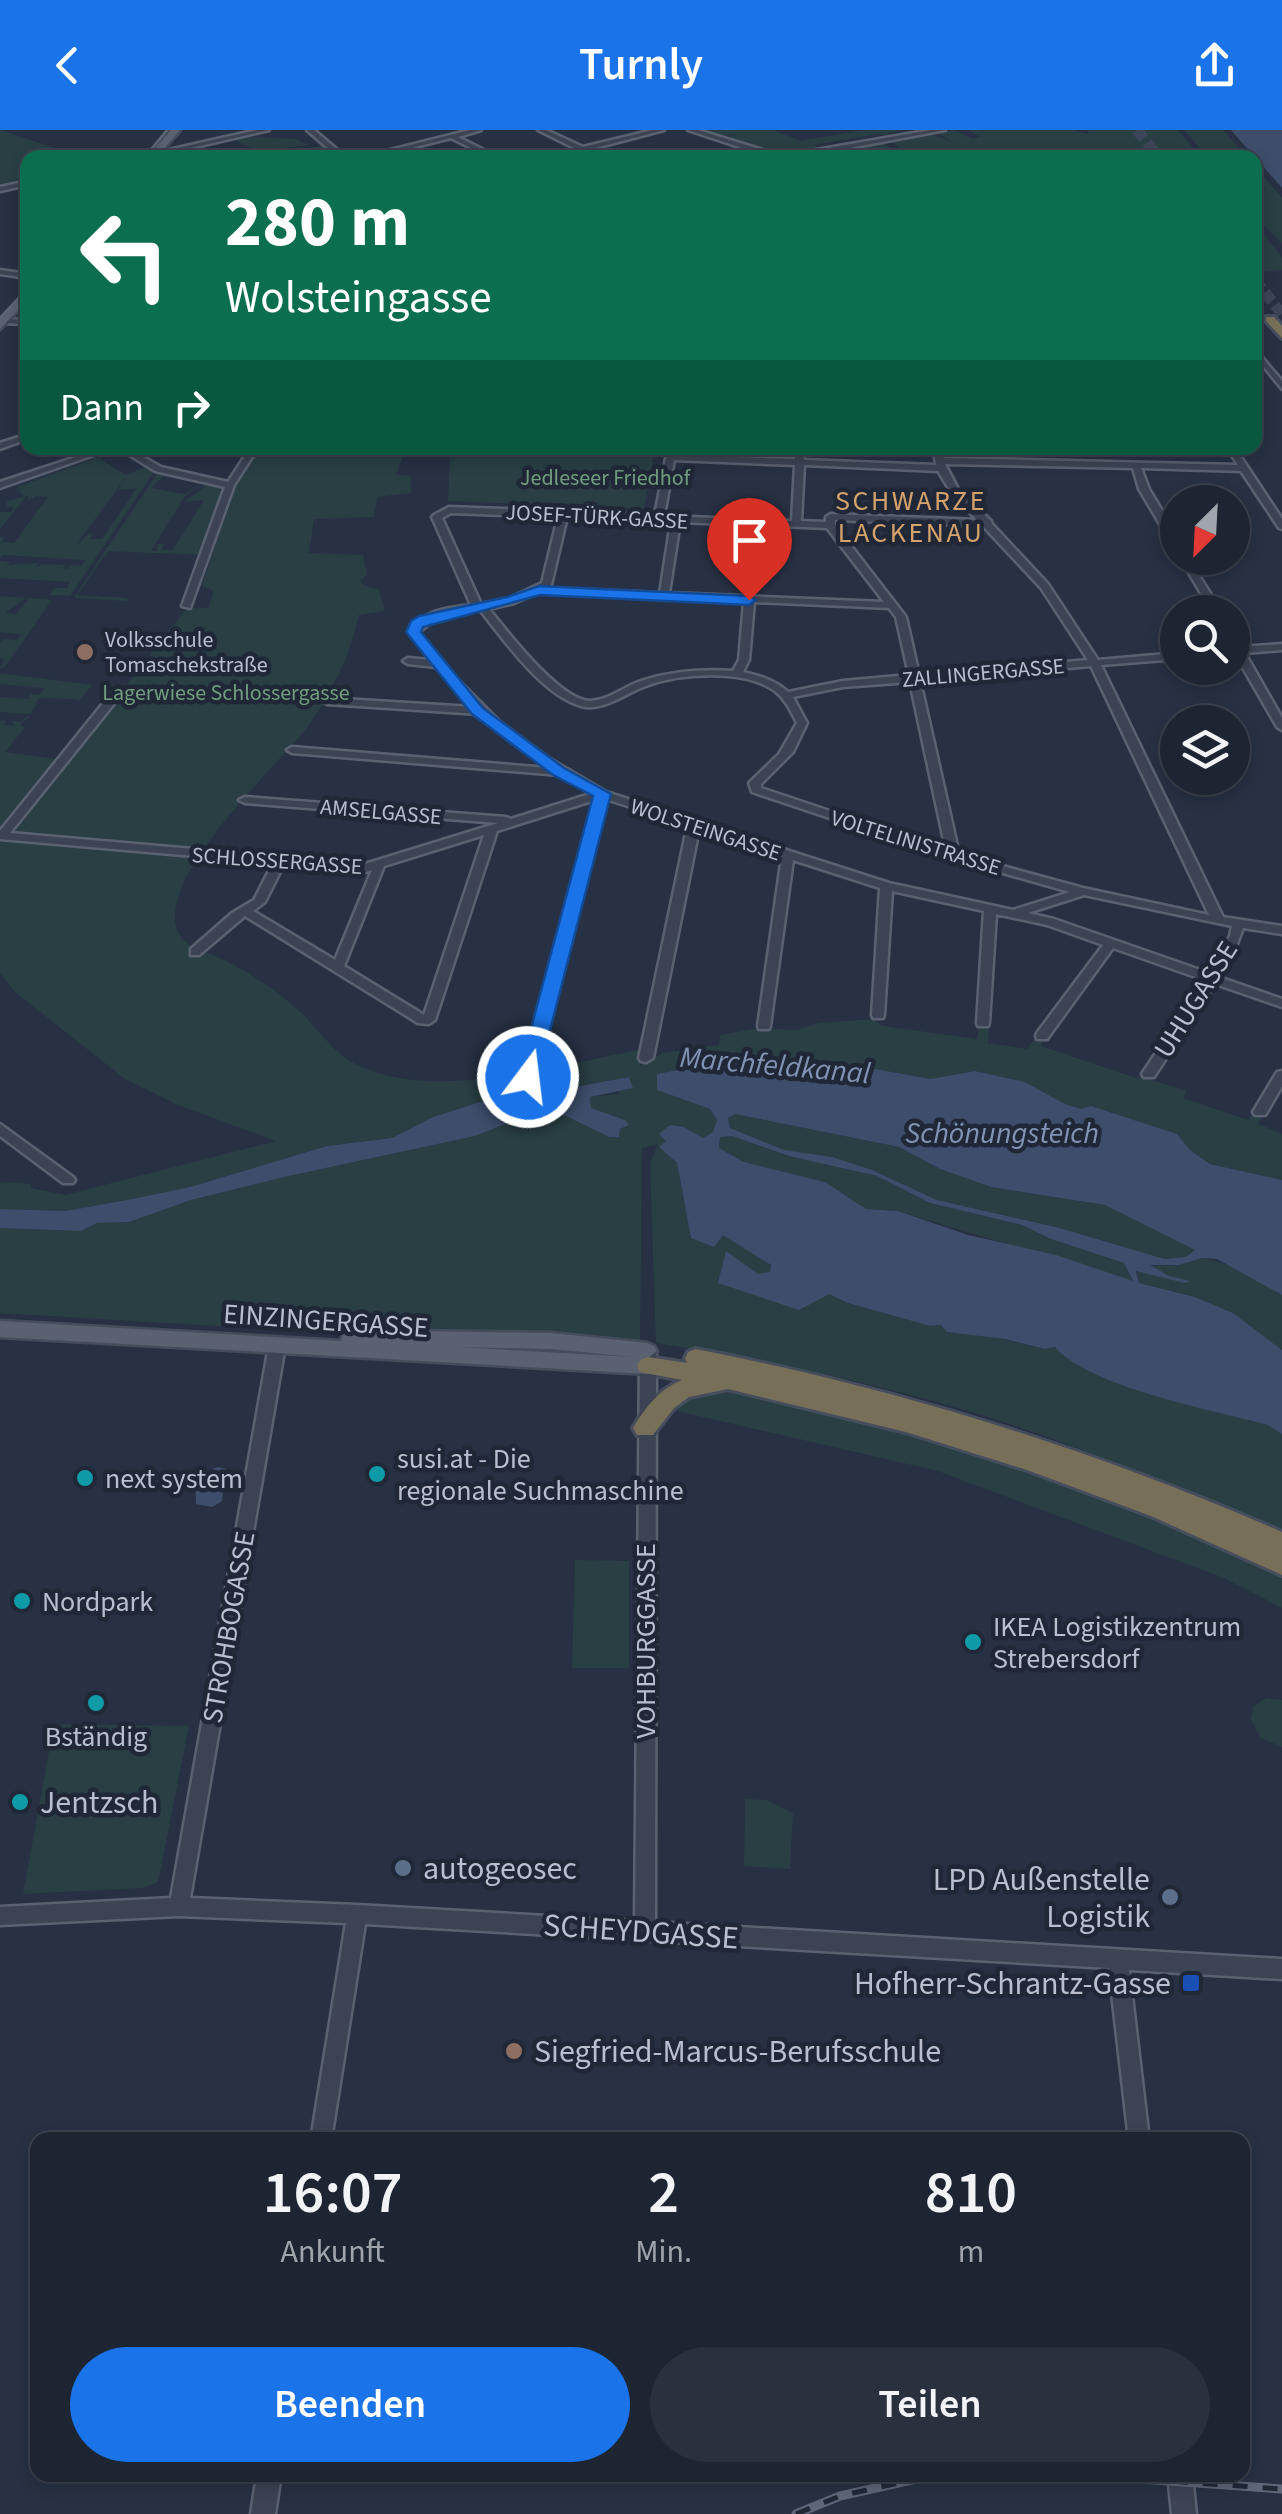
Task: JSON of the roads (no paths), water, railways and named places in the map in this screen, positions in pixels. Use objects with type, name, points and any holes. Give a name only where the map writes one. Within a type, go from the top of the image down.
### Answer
[{"type":"highway","points":[[1270,319],[1282,334]]},
{"type":"highway","points":[[648,1359],[858,1410],[1010,1454],[1134,1498],[1282,1564]]},
{"type":"highway","points":[[648,1359],[820,1383],[963,1420],[1120,1473],[1282,1543]]},
{"type":"highway","points":[[645,1428],[666,1398],[678,1389],[732,1382]]},
{"type":"main road","points":[[145,150],[164,130]]},
{"type":"main road","points":[[158,150],[176,130]]},
{"type":"main road","points":[[0,307],[20,286]]},
{"type":"main road","points":[[2,322],[20,301]]},
{"type":"main road","name":"EINZINGERGASSE","points":[[0,1320],[267,1336],[572,1342],[648,1359]]},
{"type":"main road","name":"EINZINGERGASSE","points":[[0,1329],[277,1346],[648,1359]]},
{"type":"street","points":[[179,150],[266,130]]},
{"type":"street","points":[[310,130],[334,150]]},
{"type":"street","points":[[439,130],[481,150]]},
{"type":"street","points":[[395,150],[478,130]]},
{"type":"street","points":[[540,130],[581,149]]},
{"type":"street","points":[[577,150],[661,130]]},
{"type":"street","points":[[691,130],[756,150]]},
{"type":"street","points":[[828,150],[942,130]]},
{"type":"street","points":[[1262,360],[1282,387]]},
{"type":"street","points":[[0,486],[90,455]]},
{"type":"street","points":[[134,455],[158,469],[230,485]]},
{"type":"street","points":[[187,606],[230,485],[249,455]]},
{"type":"street","points":[[659,518],[670,455]]},
{"type":"street","points":[[709,455],[799,462],[1244,468]]},
{"type":"street","points":[[796,524],[800,455]]},
{"type":"street","points":[[939,455],[954,490],[1045,586],[1096,663],[1218,920]]},
{"type":"street","points":[[1112,455],[1115,468]]},
{"type":"street","points":[[1235,455],[1278,514],[1282,526]]},
{"type":"street","points":[[1137,468],[1160,516]]},
{"type":"street","name":"JOSEF-TÜRK-GASSE","points":[[480,607],[436,517],[440,512],[830,525],[831,517],[988,524]]},
{"type":"street","points":[[539,591],[546,584],[563,514]]},
{"type":"street","points":[[664,596],[676,520]]},
{"type":"street","points":[[830,525],[901,617],[953,854]]},
{"type":"street","points":[[789,695],[738,674],[682,674],[588,704],[579,702],[524,658],[480,607],[539,591],[893,606]]},
{"type":"street","points":[[738,674],[744,660],[749,600]]},
{"type":"street","name":"WOLSTEINGASSE","points":[[480,607],[416,624],[414,632],[436,664],[478,711],[558,772],[602,794],[788,856],[886,886],[990,910]]},
{"type":"street","points":[[1250,647],[1282,647]]},
{"type":"street","name":"ZALLINGERGASSE","points":[[789,695],[842,684],[1160,658]]},
{"type":"street","points":[[408,661],[436,664]]},
{"type":"street","points":[[1250,673],[1282,727]]},
{"type":"street","points":[[1,836],[117,693]]},
{"type":"street","name":"VOLTELINISTRASSE","points":[[789,695],[802,724],[798,736],[780,763],[753,787],[818,812],[1082,892],[1282,930]]},
{"type":"street","points":[[327,701],[478,711]]},
{"type":"street","points":[[292,750],[558,772]]},
{"type":"street","points":[[528,1077],[602,794]]},
{"type":"street","name":"SCHLOSSERGASSE","points":[[1,836],[379,867],[602,794]]},
{"type":"street","name":"AMSELGASSE","points":[[246,800],[516,821]]},
{"type":"street","points":[[646,1058],[692,832],[698,826]]},
{"type":"street","points":[[247,912],[429,1020],[492,829]]},
{"type":"street","points":[[764,1026],[788,856]]},
{"type":"street","points":[[195,952],[236,916],[259,902],[280,861]]},
{"type":"street","points":[[338,967],[379,867]]},
{"type":"street","points":[[878,1015],[886,886]]},
{"type":"street","name":"VOLTELINISTRASSE","points":[[990,910],[1014,914],[1082,892]]},
{"type":"street","points":[[983,1023],[990,910]]},
{"type":"street","points":[[1014,914],[1050,922],[1282,1003]]},
{"type":"street","name":"UHUGASSE","points":[[1149,1074],[1236,936],[1238,923]]},
{"type":"street","points":[[1042,1036],[1110,942]]},
{"type":"street","points":[[1260,1112],[1282,1075]]},
{"type":"street","points":[[0,1130],[68,1180]]},
{"type":"street","name":"STROHBOGASSE","points":[[179,1907],[277,1346]]},
{"type":"street","name":"VOHBURGGASSE","points":[[645,1932],[648,1359]]},
{"type":"street","name":"SCHEYDGASSE","points":[[0,1916],[179,1907],[357,1914],[1282,1969]]},
{"type":"street","points":[[322,2132],[357,1914]]},
{"type":"street","points":[[1118,1959],[1139,2132]]},
{"type":"street","points":[[262,2514],[268,2482]]},
{"type":"street","points":[[1181,2482],[1184,2514]]},
{"type":"water","points":[[1231,130],[1282,130],[1282,188],[1262,165],[1262,150],[1249,150]]},
{"type":"water","name":"Schönungsteich","points":[[727,1060],[777,1070],[811,1063],[854,1065],[930,1079],[975,1071],[1025,1082],[1081,1109],[1091,1106],[1177,1134],[1190,1150],[1210,1164],[1282,1180],[1282,1295],[1217,1259],[1150,1265],[1169,1276],[1190,1281],[1185,1283],[1136,1271],[1139,1283],[1195,1297],[1233,1313],[1282,1350],[1282,1434],[1268,1425],[1123,1386],[1072,1361],[1055,1347],[1045,1349],[1005,1339],[947,1332],[941,1325],[930,1326],[829,1294],[799,1310],[718,1283],[726,1251],[758,1274],[770,1272],[771,1265],[723,1235],[714,1247],[691,1238],[677,1163],[659,1147],[666,1141],[659,1134],[670,1125],[684,1127],[703,1138],[713,1132],[717,1120],[710,1109],[657,1090],[657,1074]],"holes":[[[735,1114],[899,1147],[940,1169],[991,1187],[1105,1205],[1195,1250],[1186,1257],[1165,1259],[1056,1227],[937,1200],[872,1170],[832,1157],[784,1150],[730,1128],[728,1118]],[[732,1136],[789,1156],[877,1176],[930,1203],[1022,1225],[1124,1263],[1133,1281],[1056,1255],[968,1235],[898,1211],[866,1209],[825,1182],[744,1162],[719,1148],[720,1137]]]},
{"type":"water","points":[[629,1077],[633,1088],[590,1097],[591,1108],[629,1125],[620,1129],[619,1137],[609,1137],[562,1114],[534,1113],[475,1136],[191,1200],[129,1222],[97,1223],[81,1231],[0,1228],[0,1209],[66,1211],[190,1187],[327,1146],[392,1138],[433,1117],[483,1101],[533,1095],[555,1085],[569,1088]]},
{"type":"water","points":[[218,1467],[226,1469],[222,1501],[212,1507],[196,1504],[195,1476]]},
{"type":"tunnel","points":[[1137,130],[1153,150]]},
{"type":"tunnel","points":[[1262,289],[1282,314]]},
{"type":"tram line","points":[[151,150],[167,130]]},
{"type":"tram line","points":[[0,318],[20,297]]},
{"type":"railway","points":[[796,2514],[840,2496],[903,2482]]},
{"type":"railway","points":[[1182,2482],[1282,2489]]},
{"type":"place","name":"Volksschule Tomaschekstraße","points":[[85,652]]},
{"type":"place","name":"susi.at - Die regionale Suchmaschine","points":[[377,1474]]},
{"type":"place","name":"next system","points":[[85,1478]]},
{"type":"place","name":"Nordpark","points":[[22,1601]]},
{"type":"place","name":"IKEA Logistikzentrum Strebersdorf","points":[[973,1642]]},
{"type":"place","name":"Bständig","points":[[96,1703]]},
{"type":"place","name":"Jentzsch","points":[[20,1802]]},
{"type":"place","name":"autogeosec","points":[[403,1868]]},
{"type":"place","name":"LPD Außenstelle Logistik","points":[[1170,1897]]},
{"type":"place","name":"Hofherr-Schrantz-Gasse","points":[[1191,1983]]},
{"type":"place","name":"Siegfried-Marcus-Berufsschule","points":[[514,2051]]},
{"type":"district","name":"SCHWARZE LACKENAU","points":[[911,516]]},
{"type":"park label","name":"Jedleseer Friedhof","points":[[605,477]]},
{"type":"park label","name":"Lagerwiese Schlossergasse","points":[[226,692]]},
{"type":"water label","name":"Marchfeldkanal","points":[[775,1065]]}]
